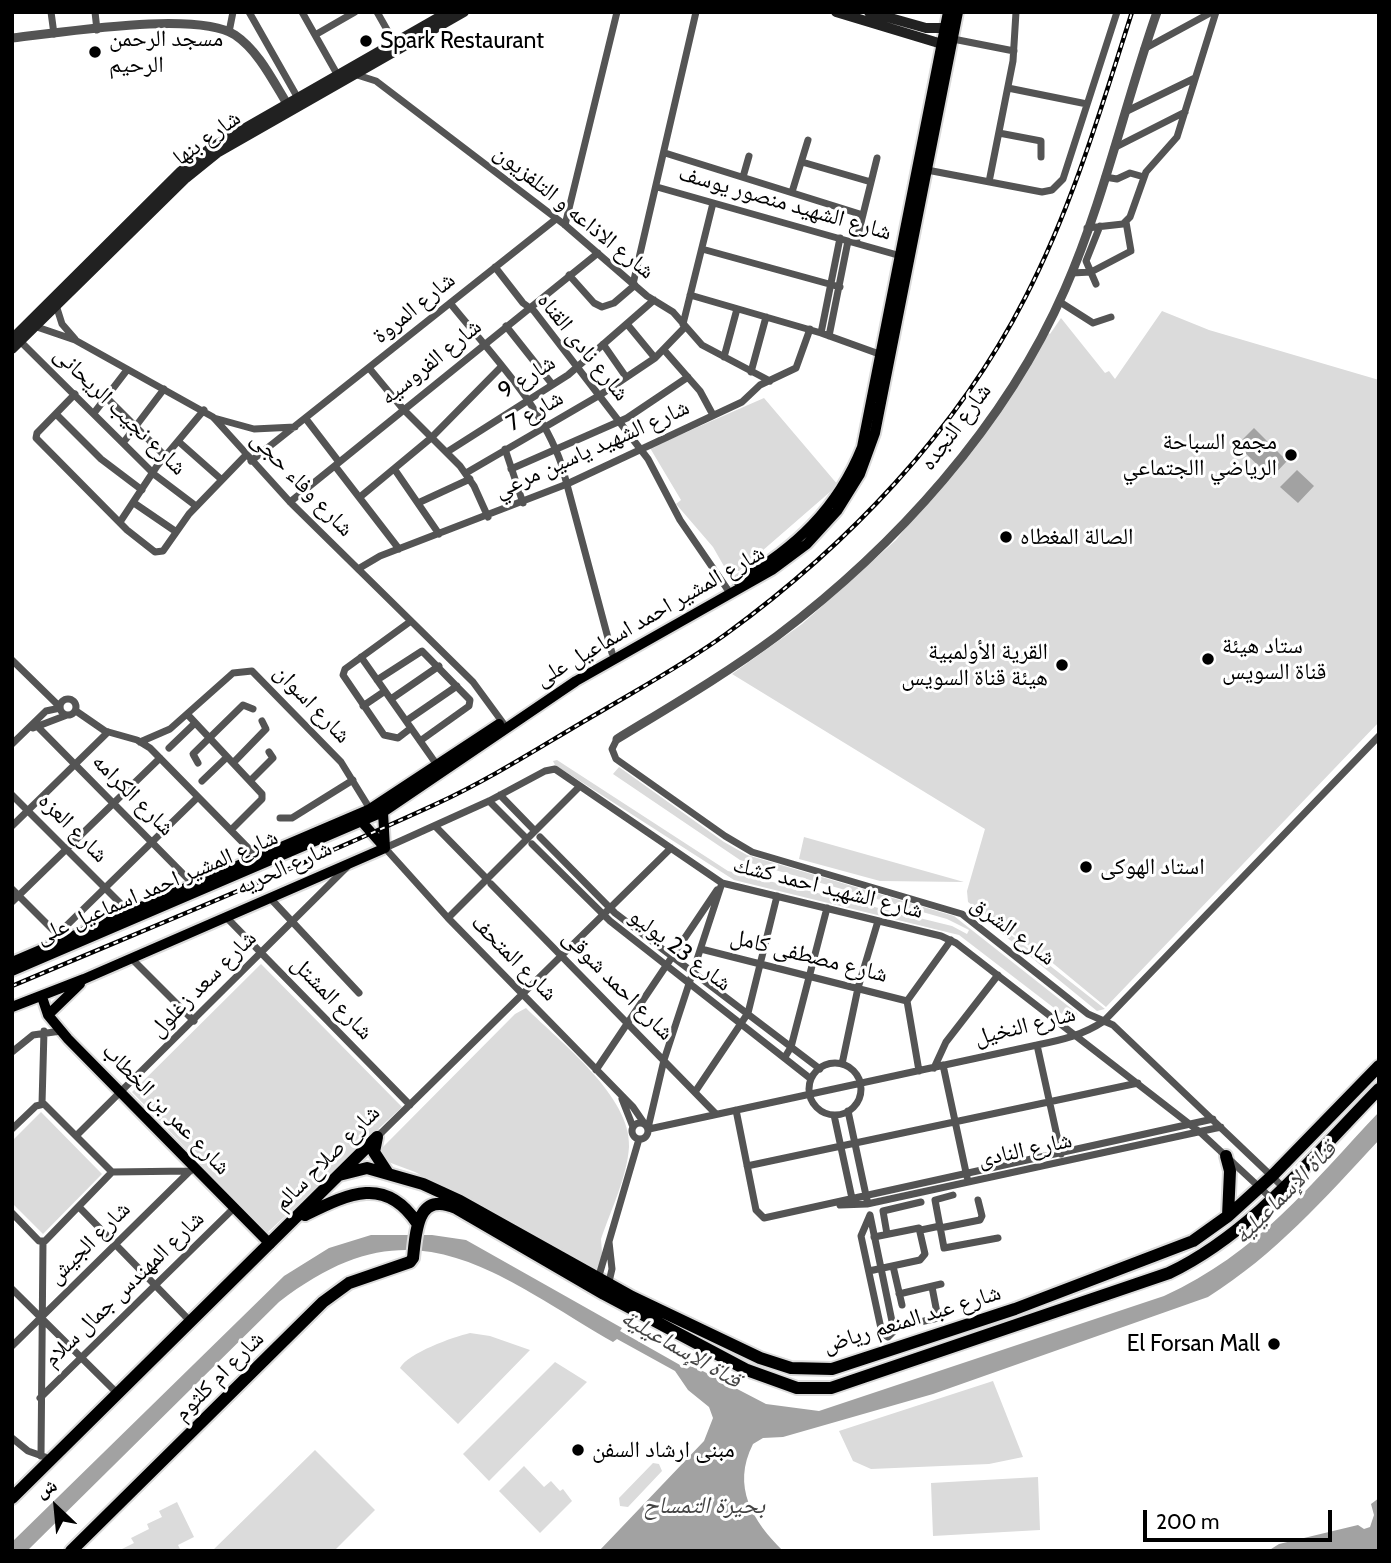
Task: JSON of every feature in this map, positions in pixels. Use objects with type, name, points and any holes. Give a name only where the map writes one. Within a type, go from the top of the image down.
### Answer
[{"type":"highway","name":"شارع عبد المنعم رياض","points":[[339,1175],[358,1168],[387,1172],[460,1200],[601,1287],[760,1358],[791,1368],[821,1370],[857,1363],[1015,1309],[1181,1247],[1228,1216],[1261,1187],[1379,1066]]},
{"type":"highway","name":"شارع عبد المنعم رياض","points":[[417,1224],[430,1207],[449,1205],[762,1377],[797,1388],[822,1389],[872,1376],[1184,1266],[1232,1236],[1272,1199],[1379,1089]]},
{"type":"highway","points":[[1345,1101],[1356,1112]]},
{"type":"highway","points":[[377,1137],[374,1152],[387,1172]]},
{"type":"highway","name":"شارع صلاح سالم","points":[[14,1493],[46,1457],[118,1394],[377,1137]]},
{"type":"highway","points":[[1226,1156],[1230,1171],[1228,1216]]},
{"type":"highway","points":[[294,1221],[343,1199],[375,1192],[402,1204],[417,1224]]},
{"type":"highway","name":"شارع ام كلثوم","points":[[72,1551],[323,1303],[349,1283],[405,1265],[413,1258],[417,1224]]},
{"type":"highway","points":[[1015,1309],[1020,1325]]},
{"type":"highway","points":[[821,1370],[822,1389]]},
{"type":"main road","name":"شارع بنها","points":[[15,343],[90,266],[196,169],[337,74],[447,12]]},
{"type":"main road","name":"شارع بنها","points":[[299,99],[353,74],[464,12]]},
{"type":"main road","points":[[836,12],[885,18],[926,28],[945,28]]},
{"type":"main road","points":[[869,12],[948,42]]},
{"type":"main road","name":"شارع المشير احمد اسماعيل على","points":[[948,12],[945,28],[948,42]]},
{"type":"main road","name":"شارع المشير احمد اسماعيل على","points":[[866,448],[902,256],[948,42],[958,12]]},
{"type":"main road","name":"شارع المشير احمد اسماعيل على","points":[[561,686],[701,605],[784,562],[818,534],[845,499],[866,448],[927,170],[931,130]]},
{"type":"main road","name":"شارع بنها","points":[[30,325],[56,305],[90,266]]},
{"type":"main road","name":"شارع المشير احمد اسماعيل على","points":[[260,861],[383,812],[561,686],[612,653],[644,637]]},
{"type":"main road","name":"شارع المشير احمد اسماعيل على","points":[[12,971],[370,809],[505,725]]},
{"type":"main road","points":[[383,812],[386,848]]},
{"type":"main road","points":[[362,822],[386,848]]},
{"type":"main road","name":"شارع الحريه","points":[[12,1007],[132,959],[386,848]]},
{"type":"main road","name":"شارع المشير احمد اسماعيل على","points":[[12,962],[132,916]]},
{"type":"main road","points":[[48,1015],[84,979]]},
{"type":"main road","name":"شارع الحريه","points":[[12,1013],[36,999]]},
{"type":"main road","name":"شارع عمر بن الخطاب","points":[[36,999],[61,1031],[192,1169],[270,1244]]},
{"type":"street","points":[[51,12],[54,34]]},
{"type":"street","points":[[94,12],[97,30]]},
{"type":"street","points":[[229,32],[233,12]]},
{"type":"street","points":[[249,12],[299,99]]},
{"type":"street","points":[[302,12],[337,74]]},
{"type":"street","points":[[315,35],[355,12]]},
{"type":"street","points":[[377,12],[394,42]]},
{"type":"street","points":[[565,225],[617,12]]},
{"type":"street","points":[[569,275],[594,303],[602,307],[614,303],[634,285],[696,12]]},
{"type":"street","points":[[989,182],[1014,51],[1016,12]]},
{"type":"street","points":[[927,170],[1042,192],[1056,187],[1063,179],[1116,12]]},
{"type":"street","name":"شارع النجده","points":[[617,740],[775,637],[874,552],[930,492],[976,435],[1031,354],[1072,273],[1157,12]]},
{"type":"street","points":[[1144,49],[1214,12]]},
{"type":"street","points":[[1072,273],[1091,272],[1131,251],[1126,222],[1143,177],[1174,141],[1214,12]]},
{"type":"street","points":[[12,38],[190,23],[211,25],[229,32],[254,53],[288,106]]},
{"type":"street","points":[[948,42],[1014,51]]},
{"type":"street","points":[[376,81],[377,60]]},
{"type":"street","name":"شارع الاذاعه و التلفزيون","points":[[353,74],[376,81],[565,225],[634,285],[667,307],[702,345],[770,381]]},
{"type":"street","points":[[1125,112],[1195,78]]},
{"type":"street","points":[[1008,88],[1087,104]]},
{"type":"street","points":[[1114,148],[1185,112]]},
{"type":"street","points":[[999,133],[1041,141],[1041,156]]},
{"type":"street","points":[[792,192],[808,140]]},
{"type":"street","points":[[665,153],[863,215]]},
{"type":"street","points":[[743,177],[749,156]]},
{"type":"street","points":[[825,334],[848,241],[863,215],[877,158]]},
{"type":"street","points":[[802,162],[871,182]]},
{"type":"street","points":[[1105,177],[1120,178],[1130,173],[1143,177]]},
{"type":"street","name":"شارع الشهيد منصور يوسف","points":[[657,187],[902,256]]},
{"type":"street","points":[[684,325],[713,203]]},
{"type":"street","name":"شارع المروة","points":[[120,522],[155,552],[164,549],[196,506],[222,480],[249,458],[296,427],[556,219]]},
{"type":"street","points":[[1087,228],[1126,222]]},
{"type":"street","points":[[1096,284],[1086,261],[1100,226]]},
{"type":"street","points":[[702,249],[836,286]]},
{"type":"street","name":"شارع الفروسيه","points":[[290,502],[598,253]]},
{"type":"street","name":"شارع نادى القناه","points":[[495,267],[578,366],[640,449],[654,469],[680,520],[728,590]]},
{"type":"street","points":[[690,295],[810,329],[882,355]]},
{"type":"street","name":"شارع 9","points":[[447,452],[578,366],[654,300]]},
{"type":"street","points":[[1059,302],[1093,323],[1111,317]]},
{"type":"street","points":[[450,303],[526,399],[544,425],[557,451],[612,653]]},
{"type":"street","points":[[56,305],[62,324],[75,340]]},
{"type":"street","points":[[724,358],[737,309]]},
{"type":"street","points":[[751,372],[766,317]]},
{"type":"street","points":[[627,324],[654,358]]},
{"type":"street","name":"شارع وفاء حجى","points":[[30,325],[75,340],[213,417],[290,502],[480,689],[505,725]]},
{"type":"street","name":"شارع 7","points":[[418,503],[468,476],[544,425],[600,395],[654,358],[684,325]]},
{"type":"street","points":[[506,326],[552,384]]},
{"type":"street","name":"شارع الشهيد ياسين مرعي","points":[[358,569],[399,549],[488,517],[567,484],[742,402],[757,387],[788,374],[800,363],[810,329]]},
{"type":"street","name":"شارع نجيب الريحانى","points":[[15,343],[75,394],[152,472],[196,506]]},
{"type":"street","points":[[603,344],[626,377]]},
{"type":"street","points":[[664,349],[704,396],[713,415]]},
{"type":"street","points":[[360,497],[431,438],[501,367]]},
{"type":"street","points":[[369,368],[402,409],[468,476],[488,517]]},
{"type":"street","points":[[94,414],[127,370]]},
{"type":"street","points":[[512,469],[619,422],[688,377]]},
{"type":"street","points":[[123,443],[164,389]]},
{"type":"street","points":[[75,394],[37,433],[36,439],[120,522],[152,472],[204,410]]},
{"type":"street","points":[[107,398],[165,456]]},
{"type":"street","points":[[56,414],[101,459],[142,490]]},
{"type":"street","points":[[213,417],[254,429],[296,427]]},
{"type":"street","points":[[306,419],[399,549]]},
{"type":"street","points":[[178,441],[222,480]]},
{"type":"street","points":[[505,449],[523,503]]},
{"type":"street","points":[[395,470],[439,534]]},
{"type":"street","points":[[134,503],[176,531]]},
{"type":"street","points":[[411,621],[345,669],[343,675],[363,706],[389,738],[398,738],[411,728]]},
{"type":"street","points":[[377,680],[418,651],[426,652],[470,700],[470,705],[420,741]]},
{"type":"street","points":[[361,657],[437,765]]},
{"type":"street","points":[[12,660],[67,715]]},
{"type":"street","points":[[391,699],[439,666]]},
{"type":"street","name":"شارع اسوان","points":[[140,741],[167,731],[233,673],[253,671],[337,758],[370,809]]},
{"type":"street","points":[[406,721],[457,686]]},
{"type":"street","points":[[363,706],[385,691]]},
{"type":"street","points":[[60,707],[63,700],[71,699],[76,710],[108,732],[140,741],[160,758],[260,861]]},
{"type":"street","points":[[198,763],[192,755],[209,738],[243,705],[253,709]]},
{"type":"street","points":[[12,744],[46,711],[60,707]]},
{"type":"street","points":[[26,730],[76,710]]},
{"type":"street","points":[[187,714],[263,797],[231,830]]},
{"type":"street","points":[[202,781],[266,729],[262,721]]},
{"type":"street","points":[[169,748],[195,723]]},
{"type":"street","name":"شارع الكرامه","points":[[37,726],[197,888]]},
{"type":"street","points":[[12,826],[108,732]]},
{"type":"street","name":"شارع النخيل","points":[[646,1126],[736,1110],[1077,1036],[1104,1021],[1379,736]]},
{"type":"street","name":"شارع الشرق","points":[[617,740],[612,748],[616,759],[739,845],[782,862],[932,903],[962,914],[1088,1014],[1114,1025],[1283,1187]]},
{"type":"street","points":[[250,781],[273,758],[270,752]]},
{"type":"street","points":[[12,902],[160,758]]},
{"type":"street","name":"شارع الشهيد احمد كشك","points":[[552,769],[722,883],[951,940],[1191,1125]]},
{"type":"street","name":"شارع الحريه","points":[[386,848],[552,769]]},
{"type":"street","points":[[280,818],[292,818],[353,780]]},
{"type":"street","points":[[448,918],[537,834],[579,787]]},
{"type":"street","name":"شارع العزه","points":[[12,795],[132,916]]},
{"type":"street","name":"شارع 23 يوليو","points":[[500,795],[610,908],[820,1069]]},
{"type":"street","points":[[12,889],[53,930],[64,928],[198,797]]},
{"type":"street","name":"شارع 23 يوليو","points":[[489,801],[603,915],[666,966],[744,1023],[811,1079]]},
{"type":"street","name":"شارع احمد شوقى","points":[[435,826],[716,1114]]},
{"type":"street","name":"شارع المتحف","points":[[386,848],[448,918],[618,1092],[646,1126]]},
{"type":"street","name":"شارع صلاح سالم","points":[[377,1137],[671,848]]},
{"type":"street","name":"شارع سعد زغلول","points":[[77,1135],[355,860]]},
{"type":"street","points":[[565,878],[572,871]]},
{"type":"street","points":[[639,1139],[647,1136],[646,1126],[664,1059],[722,883]]},
{"type":"street","points":[[596,1069],[722,883]]},
{"type":"street","points":[[695,1091],[744,1023],[777,896]]},
{"type":"street","points":[[270,898],[359,993]]},
{"type":"street","points":[[785,1057],[791,1047],[827,908]]},
{"type":"street","name":"شارع المشتل","points":[[226,917],[410,1105]]},
{"type":"street","points":[[842,1064],[858,988],[878,921]]},
{"type":"street","points":[[919,1071],[906,1001],[951,940]]},
{"type":"street","name":"شارع مصطفى كامل","points":[[701,949],[906,1001]]},
{"type":"street","points":[[132,959],[194,1021]]},
{"type":"street","points":[[934,1068],[946,1042],[998,975]]},
{"type":"street","points":[[12,1052],[28,1038],[44,1031],[61,1031]]},
{"type":"street","points":[[12,1129],[42,1104],[44,1031]]},
{"type":"street","points":[[1037,1045],[1063,1162]]},
{"type":"street","points":[[842,1064],[854,1071],[860,1083],[860,1096],[848,1111],[834,1115],[821,1111],[810,1094],[811,1079],[820,1069],[842,1064]]},
{"type":"street","points":[[943,1065],[967,1177]]},
{"type":"street","points":[[747,1167],[1138,1083]]},
{"type":"street","name":"شارع المتحف","points":[[618,1092],[629,1112],[633,1127]]},
{"type":"street","points":[[42,1104],[77,1135],[111,1172]]},
{"type":"street","name":"شارع النادى","points":[[736,1110],[760,1216],[853,1202],[867,1204],[1061,1153],[1213,1119]]},
{"type":"street","points":[[848,1111],[866,1195],[893,1328],[890,1336],[882,1333],[861,1236],[870,1215]]},
{"type":"street","points":[[834,1115],[853,1202]]},
{"type":"street","points":[[639,1139],[633,1135],[633,1127],[637,1123],[646,1126]]},
{"type":"street","points":[[1191,1125],[1272,1199]]},
{"type":"street","name":"شارع النادى","points":[[967,1177],[1063,1162],[1221,1127]]},
{"type":"street","points":[[601,1287],[612,1269],[609,1242],[639,1139]]},
{"type":"street","points":[[12,1438],[28,1451],[46,1457],[40,1398],[43,1241],[111,1172],[192,1169]]},
{"type":"street","name":"شارع الجيش","points":[[12,1346],[192,1169]]},
{"type":"street","name":"شارع النادى","points":[[853,1202],[866,1195],[928,1186]]},
{"type":"street","points":[[953,1195],[935,1200],[946,1249],[998,1238]]},
{"type":"street","points":[[874,1237],[980,1220],[982,1216],[978,1200]]},
{"type":"street","points":[[887,1234],[883,1211],[921,1202]]},
{"type":"street","points":[[79,1207],[191,1322]]},
{"type":"street","name":"شارع المهندس جمال سلام","points":[[40,1398],[234,1208]]},
{"type":"street","points":[[12,1213],[43,1241]]},
{"type":"street","points":[[869,1271],[923,1258],[921,1230]]},
{"type":"street","points":[[893,1266],[902,1305]]},
{"type":"street","points":[[900,1294],[941,1284]]},
{"type":"street","points":[[893,1328],[938,1318],[932,1287]]},
{"type":"street","points":[[12,1289],[118,1394]]},
{"type":"shaded area","name":"القرية الأولمبية هيئة قناة السويس","points":[[1162,311],[1209,330],[1379,380],[1379,722],[1106,1007],[1049,960],[968,902],[967,891],[985,829],[732,674],[802,624],[896,540],[1008,398],[1048,333],[1050,334],[1061,318],[1105,373],[1109,371],[1115,379]]},
{"type":"shaded area","points":[[764,398],[838,485],[739,571],[725,568],[713,547],[676,504],[681,500],[650,448]]},
{"type":"shaded area","points":[[557,760],[728,871],[952,926],[967,934],[969,930],[947,919],[740,860],[613,774],[619,767],[724,842],[747,855],[954,916],[1077,1013],[1078,1019],[1071,1021],[959,935],[734,880],[555,765],[553,761]]},
{"type":"shaded area","points":[[804,837],[964,882],[880,881],[799,859]]},
{"type":"shaded area","points":[[992,920],[1105,1009],[1097,1011],[989,923]]},
{"type":"shaded area","points":[[261,964],[402,1107],[267,1233],[132,1092]]},
{"type":"shaded area","points":[[526,1008],[591,1071],[619,1109],[627,1128],[628,1158],[601,1239],[602,1253],[598,1271],[415,1172],[383,1160],[380,1150],[515,1014]]},
{"type":"shaded area","points":[[41,1112],[102,1174],[43,1234],[12,1203],[12,1141]]},
{"type":"shaded area","points":[[470,1333],[490,1336],[530,1350],[458,1424],[400,1368],[421,1351]]},
{"type":"shaded area","points":[[555,1362],[587,1382],[489,1481],[463,1454]]},
{"type":"shaded area","points":[[993,1381],[1023,1457],[989,1464],[871,1469],[853,1461],[839,1431]]},
{"type":"shaded area","points":[[315,1450],[375,1510],[334,1551],[212,1551]]},
{"type":"shaded area","points":[[653,1463],[659,1464],[662,1471],[628,1507],[620,1506],[619,1498]]},
{"type":"shaded area","points":[[524,1466],[544,1487],[551,1481],[560,1491],[563,1489],[572,1501],[540,1533],[499,1491]]},
{"type":"shaded area","points":[[1038,1477],[1040,1530],[933,1536],[931,1483]]},
{"type":"shaded area","points":[[177,1502],[194,1537],[178,1545],[180,1549],[118,1551],[134,1543],[131,1538],[149,1529],[147,1524],[162,1517],[159,1511]]},
{"type":"water","points":[[1254,428],[1287,461],[1271,478],[1237,445]]},
{"type":"water","points":[[1297,470],[1314,486],[1298,503],[1280,487]]},
{"type":"water","name":"بحيرة التمساح","points":[[1379,1112],[1379,1140],[1277,1244],[1256,1263],[1208,1297],[933,1394],[783,1437],[763,1438],[753,1444],[744,1475],[748,1502],[763,1528],[783,1551],[599,1551],[704,1441],[713,1418],[709,1407],[688,1390],[675,1371],[617,1339],[613,1342],[528,1291],[488,1270],[450,1256],[411,1250],[370,1254],[326,1271],[279,1302],[27,1551],[12,1551],[12,1542],[284,1276],[329,1248],[371,1235],[432,1235],[466,1240],[622,1328],[620,1331],[680,1365],[695,1367],[766,1404],[819,1411],[1164,1296],[1197,1279],[1228,1259],[1281,1215]]},
{"type":"water","points":[[1379,1498],[1379,1551],[1268,1551],[1279,1544],[1358,1525],[1364,1529],[1370,1527],[1374,1515],[1371,1504]]},
{"type":"railway","points":[[12,986],[331,851],[478,783],[695,655],[771,600],[814,563],[856,524],[932,440],[998,347],[1025,298],[1057,229],[1109,85],[1132,12]]},
{"type":"place","name":"Spark Restaurant","points":[[366,41]]},
{"type":"place","name":"مسجد الرحمن الرحيم","points":[[95,52]]},
{"type":"place","name":"مجمع السباحة الرياضي االجتماعي","points":[[1291,455]]},
{"type":"place","name":"الصالة المغطاه","points":[[1006,537]]},
{"type":"place","name":"ستاد هيئة قناة السويس","points":[[1208,659]]},
{"type":"place","name":"القرية الأولمبية هيئة قناة السويس","points":[[1062,665]]},
{"type":"place","name":"استاد الهوكى","points":[[1086,867]]},
{"type":"place","name":"El Forsan Mall","points":[[1274,1344]]},
{"type":"place","name":"مبنى ارشاد السفن","points":[[578,1450]]},
{"type":"water label","name":"قناة الإسماعيلية","points":[[1285,1193]]},
{"type":"water label","name":"قناة الإسماعيلية","points":[[681,1349]]}]
